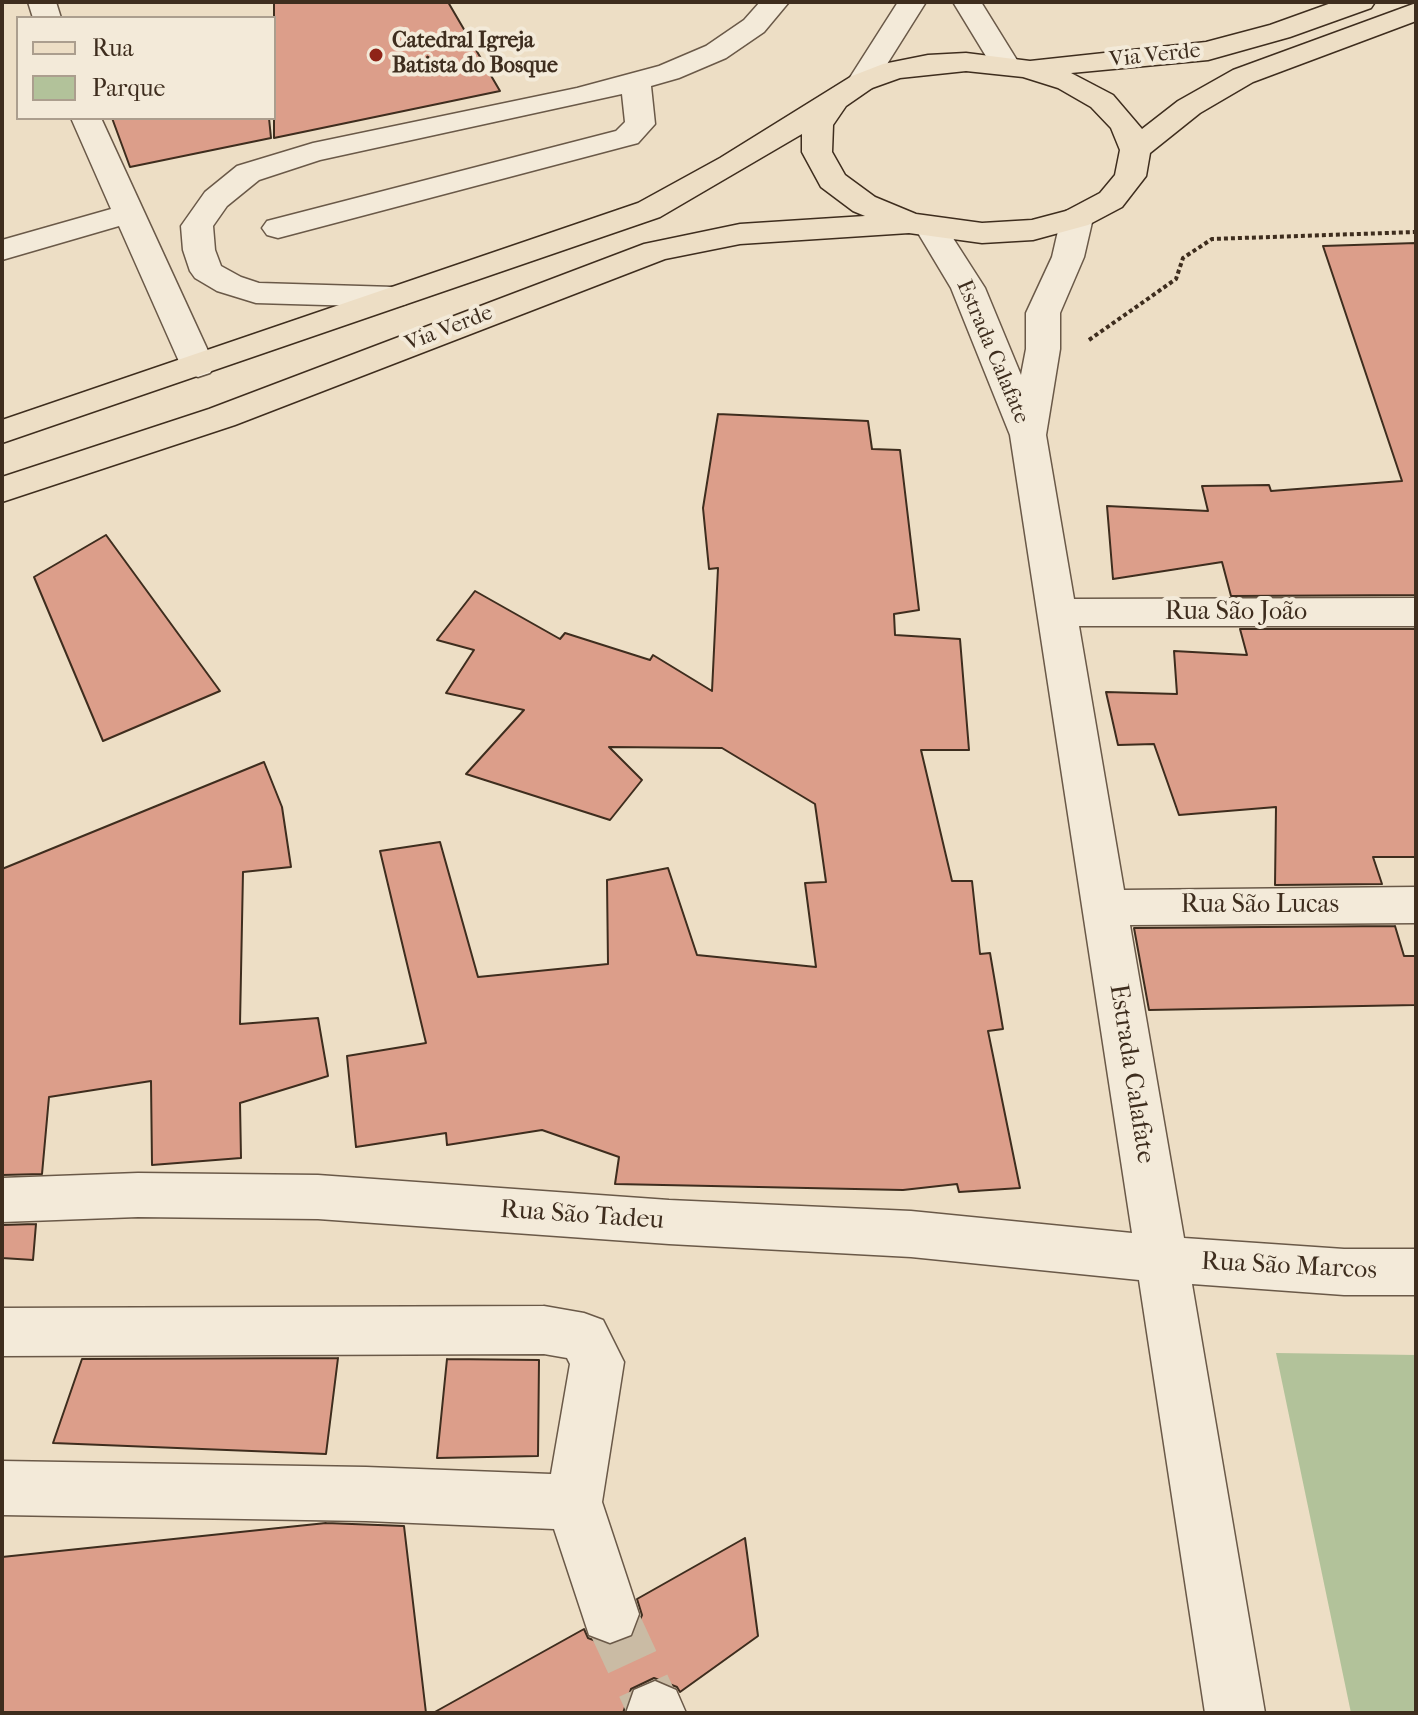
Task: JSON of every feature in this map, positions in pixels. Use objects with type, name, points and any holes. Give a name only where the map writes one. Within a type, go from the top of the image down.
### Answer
[{"type":"main road","name":"Via Verde","points":[[2,432],[649,210],[731,165],[862,82],[893,70],[928,64],[1016,67],[1170,57],[1208,51],[1280,31],[1361,2]]},
{"type":"main road","name":"Via Verde","points":[[1135,150],[1163,125],[1243,76],[1416,11]]},
{"type":"main road","points":[[835,100],[818,125],[817,152],[832,180],[864,204],[920,225],[982,233],[1033,230],[1077,218],[1111,200],[1130,176],[1135,150],[1125,125],[1102,101],[1068,82],[1016,67]]},
{"type":"main road","name":"Via Verde","points":[[2,490],[222,417],[656,251],[740,234],[920,225]]},
{"type":"street","points":[[394,297],[256,293],[229,284],[207,271],[199,250],[197,226],[216,199],[248,173],[313,152],[581,96],[669,72],[716,52],[754,26],[775,2]]},
{"type":"street","points":[[862,82],[912,2]]},
{"type":"street","points":[[967,2],[1016,67]]},
{"type":"street","points":[[278,228],[627,137],[640,124],[636,81]]},
{"type":"street","points":[[87,120],[198,366]]},
{"type":"street","points":[[2,250],[127,214]]},
{"type":"street","name":"Estrada Calafate","points":[[1028,435],[1043,349],[1043,313],[1068,257],[1077,218]]},
{"type":"street","name":"Estrada Calafate","points":[[920,225],[968,288],[1028,435],[1235,1713]]},
{"type":"street","name":"Rua São João","points":[[1056,613],[1416,612]]},
{"type":"street","name":"Rua São Lucas","points":[[1104,908],[1416,905]]},
{"type":"street","name":"Rua São Tadeu","points":[[2,1200],[138,1195],[318,1197],[669,1222],[911,1234],[1161,1259]]},
{"type":"street","name":"Rua São Marcos","points":[[1161,1259],[1344,1272],[1416,1272]]},
{"type":"street","points":[[2,1332],[544,1330],[584,1337],[597,1362],[574,1502],[610,1614]]},
{"type":"street","points":[[2,1488],[366,1494],[574,1502]]},
{"type":"path","points":[[1043,349],[1091,339],[1176,279],[1183,258],[1212,239],[1416,232]]},
{"type":"green space","points":[[1276,1353],[1416,1355],[1416,1713],[1351,1713]]},
{"type":"building","name":"Catedral Igreja Batista do Bosque","points":[[274,2],[448,2],[500,91],[274,138]]},
{"type":"building","points":[[113,120],[269,120],[271,138],[130,167]]},
{"type":"building","points":[[1416,243],[1416,595],[1231,596],[1222,562],[1113,579],[1107,506],[1208,511],[1202,486],[1269,485],[1271,491],[1402,481],[1323,246]]},
{"type":"building","points":[[718,414],[868,421],[872,449],[900,450],[919,610],[894,614],[895,635],[960,639],[969,750],[921,750],[952,881],[972,881],[980,954],[990,953],[1003,1029],[988,1031],[1020,1188],[959,1192],[957,1184],[903,1190],[615,1184],[619,1157],[542,1130],[447,1145],[446,1133],[356,1147],[347,1056],[426,1043],[380,851],[440,842],[478,977],[608,964],[607,880],[668,868],[697,955],[816,967],[805,883],[826,882],[815,804],[722,748],[609,747],[642,780],[610,820],[466,774],[524,710],[446,693],[474,650],[437,640],[475,591],[560,639],[565,633],[650,660],[653,655],[712,691],[718,568],[709,569],[703,508]]},
{"type":"building","points":[[106,535],[220,691],[103,741],[34,577]]},
{"type":"building","points":[[1240,629],[1416,629],[1416,857],[1373,857],[1382,884],[1275,885],[1276,807],[1179,815],[1154,744],[1118,745],[1106,692],[1177,694],[1174,651],[1247,655]]},
{"type":"building","points":[[264,762],[282,807],[291,867],[243,872],[240,1024],[318,1018],[328,1076],[240,1103],[241,1158],[152,1165],[151,1081],[49,1097],[42,1174],[2,1175],[2,869]]},
{"type":"building","points":[[1395,926],[1404,956],[1416,956],[1416,1005],[1149,1010],[1134,928]]},
{"type":"building","points":[[36,1224],[33,1260],[2,1258],[2,1225]]},
{"type":"building","points":[[338,1358],[326,1454],[53,1443],[82,1359]]},
{"type":"building","points":[[447,1359],[539,1360],[538,1456],[437,1458]]},
{"type":"building","points":[[326,1523],[404,1526],[426,1713],[2,1713],[2,1557]]},
{"type":"building","points":[[745,1538],[758,1636],[680,1692],[677,1687],[654,1678],[631,1689],[623,1713],[433,1713],[584,1629],[588,1638],[609,1646],[632,1638],[642,1615],[637,1599]]},
{"type":"tunnel","points":[[610,1614],[655,1711]]},
{"type":"place","name":"Catedral Igreja Batista do Bosque","points":[[376,55]]}]
